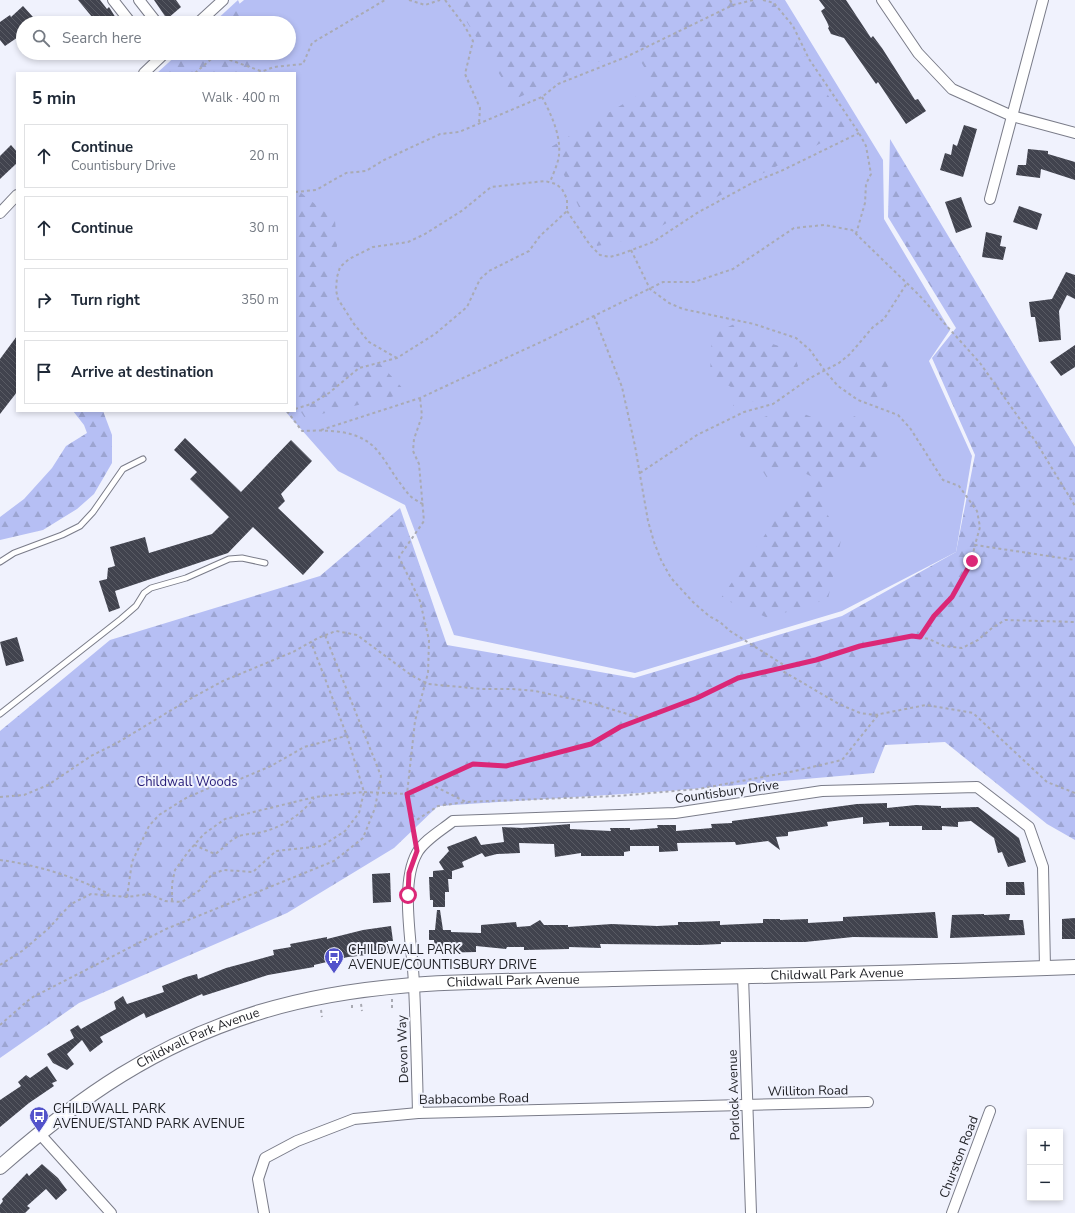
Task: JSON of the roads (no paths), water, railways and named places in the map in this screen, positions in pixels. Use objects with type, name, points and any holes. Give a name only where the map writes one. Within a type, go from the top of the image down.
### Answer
[{"type":"street","points":[[113,0],[126,16]]},
{"type":"street","points":[[139,0],[152,16]]},
{"type":"street","points":[[206,16],[223,0]]},
{"type":"street","points":[[882,0],[918,52],[952,89],[1012,116],[1075,133]]},
{"type":"street","points":[[990,199],[1043,0]]},
{"type":"street","points":[[145,72],[158,60]]},
{"type":"street","points":[[0,213],[16,196]]},
{"type":"street","name":"Countisbury Drive","points":[[414,984],[408,895],[409,873],[417,851],[435,834],[453,821],[675,813],[822,791],[977,787],[1029,827],[1043,867],[1045,968]]},
{"type":"street","name":"Childwall Park Avenue","points":[[0,1167],[39,1133],[115,1078],[158,1053],[214,1028],[258,1012],[304,1000],[414,984],[1075,967]]},
{"type":"street","name":"Porlock Avenue","points":[[743,976],[750,1213]]},
{"type":"street","name":"Devon Way","points":[[414,984],[418,1113]]},
{"type":"street","name":"Williton Road","points":[[748,1105],[868,1102]]},
{"type":"street","name":"Babbacombe Road","points":[[264,1213],[258,1179],[265,1158],[297,1141],[354,1119],[418,1113],[748,1105]]},
{"type":"street","name":"Churston Road","points":[[952,1213],[990,1111]]},
{"type":"street","points":[[39,1133],[111,1213]]},
{"type":"lane","points":[[0,562],[14,553],[62,535],[80,526],[93,512],[122,469],[143,459]]},
{"type":"lane","points":[[0,714],[121,619],[136,606],[144,593],[151,588],[186,578],[229,559],[242,558],[265,563]]},
{"type":"place","name":"CHILDWALL PARK AVENUE/COUNTISBURY DRIVE","points":[[334,974]]},
{"type":"place","name":"CHILDWALL PARK AVENUE/STAND PARK AVENUE","points":[[39,1133]]},
{"type":"park label","name":"Childwall Woods","points":[[187,782]]}]
